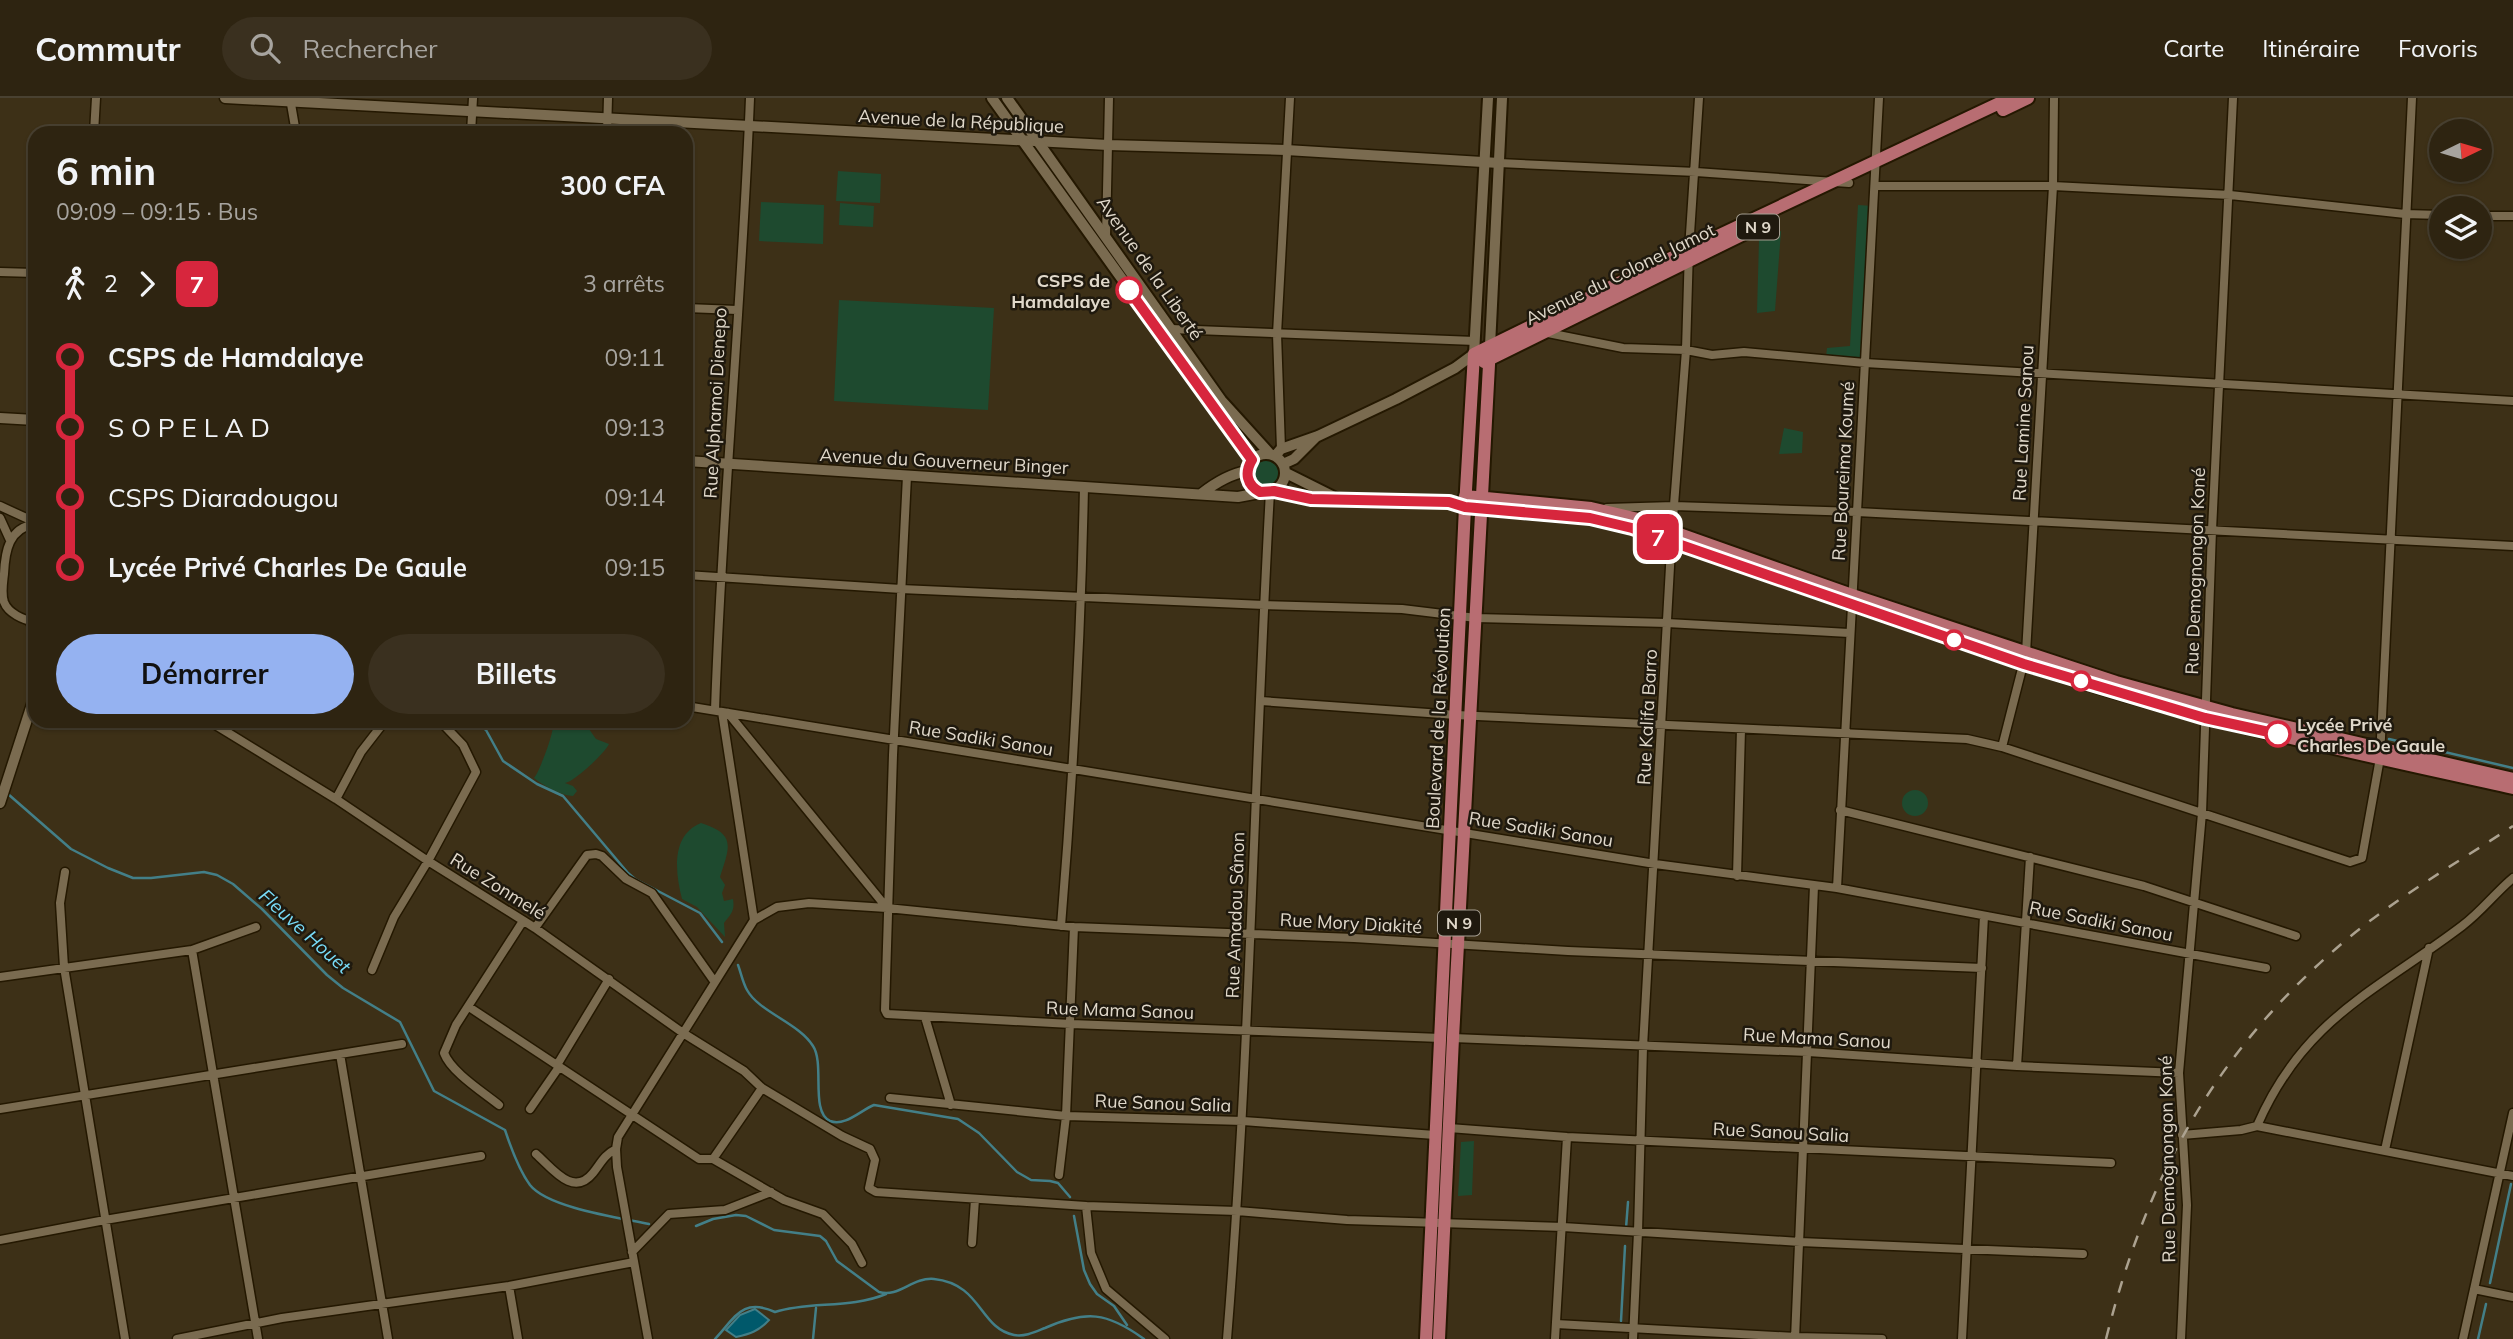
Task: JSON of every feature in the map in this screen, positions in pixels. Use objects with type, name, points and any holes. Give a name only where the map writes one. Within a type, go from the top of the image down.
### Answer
[{"type":"main road","name":"Avenue de la Liberté","points":[[992,98],[1250,466]]},
{"type":"main road","name":"Avenue de la Liberté","points":[[1007,98],[1221,400],[1279,459]]},
{"type":"main road","name":"Boulevard de la Révolution","points":[[1439,1339],[1450,1128],[1443,944],[1488,98]]},
{"type":"main road","name":"Boulevard de la Révolution","points":[[1426,1339],[1435,1135],[1458,945],[1502,98]]},
{"type":"main road","name":"Avenue du Colonel Jamot","points":[[1689,254],[1849,183],[1876,166],[2010,98]]},
{"type":"main road","name":"Avenue du Colonel Jamot","points":[[1455,368],[1474,368],[1490,353],[1538,328],[1833,182],[1876,166],[2028,98]]},
{"type":"main road","name":"Avenue du Colonel Jamot","points":[[1279,459],[1294,459],[1318,436],[1455,368],[1475,347],[1490,353]]},
{"type":"main road","points":[[1260,455],[1279,459],[1283,483],[1270,492],[1253,487],[1248,480],[1250,466],[1260,455]]},
{"type":"main road","name":"Avenue du Gouverneur Binger","points":[[1279,459],[1338,500]]},
{"type":"main road","name":"Avenue du Gouverneur Binger","points":[[1270,492],[1311,499],[1465,502]]},
{"type":"main road","points":[[1465,502],[1591,508],[1633,518],[1672,536],[2025,658],[2116,682],[2205,712],[2380,753],[2513,788]]},
{"type":"main road","points":[[1482,502],[1590,518],[1672,536]]},
{"type":"main road","points":[[2380,753],[2513,779]]},
{"type":"street","points":[[94,126],[96,98]]},
{"type":"street","name":"Avenue de la République","points":[[225,98],[290,99],[1108,145],[1286,150],[1499,163]]},
{"type":"street","points":[[471,126],[473,98]]},
{"type":"street","points":[[607,126],[608,98]]},
{"type":"street","name":"Rue Alphamoi Dienepo","points":[[750,98],[719,576],[722,712],[754,920]]},
{"type":"street","points":[[1106,237],[1109,98]]},
{"type":"street","points":[[1279,459],[1277,334],[1290,98]]},
{"type":"street","name":"Rue Kalifa Barro","points":[[1633,1339],[1643,1047],[1699,98]]},
{"type":"street","name":"Rue Boureima Koumé","points":[[1837,888],[1879,98]]},
{"type":"street","name":"Rue Lamine Sanou","points":[[2003,747],[2025,658],[2053,186],[2054,98]]},
{"type":"street","name":"Rue Demognongon Koné","points":[[2181,1339],[2186,1205],[2179,1073],[2202,813],[2212,530],[2233,98]]},
{"type":"street","points":[[1261,701],[1456,715],[1967,739],[2003,747],[2350,862],[2359,861],[2362,858],[2380,753],[2412,98]]},
{"type":"street","points":[[290,99],[295,126]]},
{"type":"street","points":[[1499,163],[1696,172],[1849,183]]},
{"type":"street","points":[[1875,186],[2053,186],[2230,195],[2429,215]]},
{"type":"street","points":[[2492,216],[2513,216]]},
{"type":"street","points":[[0,272],[28,273]]},
{"type":"street","points":[[693,307],[737,310]]},
{"type":"street","points":[[1538,328],[1623,348],[1686,350],[1712,355],[1744,352],[1865,363],[2513,401]]},
{"type":"street","points":[[1171,329],[1475,347]]},
{"type":"street","points":[[0,418],[28,420]]},
{"type":"street","name":"Avenue du Gouverneur Binger","points":[[693,462],[1238,497],[1270,492]]},
{"type":"street","points":[[1201,494],[1214,484],[1250,466]]},
{"type":"street","points":[[887,908],[907,476]]},
{"type":"street","points":[[1061,926],[1073,769],[1082,597],[1084,487]]},
{"type":"street","name":"Rue Amadou Sânon","points":[[1227,1339],[1243,1121],[1270,492]]},
{"type":"street","points":[[0,506],[28,520]]},
{"type":"street","points":[[1591,508],[1674,506],[1857,512],[2513,546]]},
{"type":"street","points":[[0,518],[10,540]]},
{"type":"street","points":[[13,613],[5,603],[1,591],[5,552],[10,540],[28,525]]},
{"type":"street","points":[[693,575],[901,589],[1264,606],[1402,609],[1476,618],[1667,623],[1849,633]]},
{"type":"street","points":[[0,610],[28,620]]},
{"type":"street","name":"Rue Sadiki Sanou","points":[[693,707],[1655,864],[1837,888],[2266,968]]},
{"type":"street","points":[[722,712],[887,908]]},
{"type":"street","points":[[1,800],[28,716]]},
{"type":"street","name":"Rue Zonmelé","points":[[220,728],[336,799],[535,928],[683,1032],[744,1070],[762,1088],[842,1136],[870,1149],[875,1160],[869,1185],[873,1192],[975,1199]]},
{"type":"street","points":[[336,799],[361,752],[380,728]]},
{"type":"street","points":[[372,970],[394,917],[476,772],[463,745],[447,728]]},
{"type":"street","points":[[1737,876],[1741,729]]},
{"type":"street","points":[[1840,810],[2152,888],[2296,936]]},
{"type":"street","points":[[535,928],[587,855],[596,854],[606,858],[626,879],[652,892],[714,981]]},
{"type":"street","points":[[2017,1066],[2030,857]]},
{"type":"street","points":[[65,872],[60,903],[64,967],[125,1339]]},
{"type":"street","points":[[2257,1126],[2285,1072],[2318,1034],[2344,1009],[2462,926],[2513,878]]},
{"type":"street","points":[[1796,1338],[1814,886]]},
{"type":"street","name":"Rue Mory Diakité","points":[[754,920],[766,911],[796,904],[887,908],[1074,927],[1982,968]]},
{"type":"street","name":"Rue Mama Sanou","points":[[887,908],[885,1010],[890,1016],[1808,1052],[2017,1066],[2179,1073]]},
{"type":"street","points":[[1962,1339],[1984,916]]},
{"type":"street","points":[[648,1339],[619,1179],[616,1149],[618,1137],[754,920]]},
{"type":"street","points":[[499,1105],[445,1058],[445,1049],[456,1025],[523,921]]},
{"type":"street","points":[[1059,1175],[1066,1116],[1074,927]]},
{"type":"street","points":[[0,977],[192,950],[256,928]]},
{"type":"street","points":[[2385,1150],[2429,948]]},
{"type":"street","points":[[192,950],[258,1339]]},
{"type":"street","points":[[530,1109],[609,979]]},
{"type":"street","points":[[469,1007],[699,1159],[713,1159],[784,1200],[823,1214],[852,1244],[862,1263]]},
{"type":"street","points":[[925,1017],[951,1105]]},
{"type":"street","points":[[0,1109],[402,1044]]},
{"type":"street","points":[[340,1054],[388,1339]]},
{"type":"street","points":[[713,1159],[762,1088]]},
{"type":"street","name":"Rue Sanou Salia","points":[[890,1098],[1066,1116],[1243,1121],[1435,1135]]},
{"type":"street","points":[[2463,1339],[2513,1113]]},
{"type":"street","points":[[2182,1135],[2257,1126],[2513,1176]]},
{"type":"street","name":"Rue Sanou Salia","points":[[1450,1128],[1567,1137],[2111,1163]]},
{"type":"street","points":[[1555,1339],[1567,1137]]},
{"type":"street","points":[[536,1154],[567,1181],[576,1184],[584,1182],[602,1159],[616,1149]]},
{"type":"street","points":[[0,1240],[481,1156]]},
{"type":"street","points":[[632,1252],[669,1214],[725,1210],[771,1192]]},
{"type":"street","points":[[972,1243],[975,1199],[1237,1211],[1348,1220],[1563,1227],[1801,1242],[2083,1254]]},
{"type":"street","points":[[1086,1206],[1091,1253],[1106,1289],[1165,1339]]},
{"type":"street","points":[[177,1339],[383,1303],[509,1286],[634,1262]]},
{"type":"street","points":[[509,1286],[518,1339]]},
{"type":"street","points":[[2474,1289],[2513,1297]]},
{"type":"street","points":[[1556,1324],[1796,1338],[1882,1339]]},
{"type":"green space","points":[[838,171],[881,174],[880,203],[836,201]]},
{"type":"green space","points":[[761,202],[824,205],[823,244],[759,241]]},
{"type":"green space","points":[[840,203],[874,206],[873,227],[839,225]]},
{"type":"green space","points":[[1858,205],[1873,206],[1862,361],[1826,357],[1827,348],[1850,346]]},
{"type":"green space","points":[[1781,231],[1775,311],[1757,313],[1759,240]]},
{"type":"green space","points":[[839,300],[994,308],[988,410],[834,401]]},
{"type":"green space","points":[[1784,428],[1803,432],[1802,453],[1779,454]]},
{"type":"green space","points":[[1267,457],[1278,461],[1282,472],[1278,483],[1267,487],[1256,483],[1252,472],[1256,461]]},
{"type":"green space","points":[[552,728],[588,728],[596,739],[609,744],[589,766],[565,783],[577,791],[573,796],[553,790],[534,778]]},
{"type":"green space","points":[[1915,790],[1924,794],[1928,803],[1924,812],[1915,816],[1906,812],[1902,803],[1906,794]]},
{"type":"green space","points":[[701,823],[720,832],[727,842],[728,849],[720,877],[725,885],[722,893],[724,901],[733,899],[733,907],[724,923],[725,937],[697,907],[682,899],[677,866],[680,845],[684,836]]},
{"type":"green space","points":[[1474,1141],[1472,1195],[1458,1196],[1461,1142]]},
{"type":"water","points":[[755,1309],[769,1320],[762,1327],[736,1337],[726,1330],[740,1315]]},
{"type":"waterway","points":[[483,728],[503,761],[537,784],[563,796],[628,873],[700,913],[722,942]]},
{"type":"waterway","points":[[2389,739],[2513,768]]},
{"type":"waterway","name":"Fleuve Houet","points":[[0,787],[71,849],[108,868],[133,878],[204,872],[217,875],[233,884],[262,909],[327,975],[343,988],[400,1022],[434,1091],[505,1130],[522,1173],[539,1193],[568,1206],[649,1224]]},
{"type":"waterway","points":[[738,965],[753,998],[807,1038],[813,1046],[818,1064],[821,1108],[830,1121],[847,1120],[874,1105],[958,1119],[979,1133],[1017,1172],[1031,1180],[1058,1183],[1070,1197]]},
{"type":"waterway","points":[[2490,1283],[2511,1184]]},
{"type":"waterway","points":[[1626,1228],[1628,1202]]},
{"type":"waterway","name":"Fleuve Houet","points":[[696,1226],[713,1219],[736,1215],[746,1216],[774,1230],[820,1236],[826,1241],[837,1261],[879,1292],[893,1292],[926,1279],[950,1283],[971,1297],[993,1324],[1014,1335],[1030,1334],[1085,1316],[1119,1323],[1144,1339]]},
{"type":"waterway","points":[[1074,1216],[1084,1270],[1090,1284],[1097,1294],[1114,1306],[1127,1325]]},
{"type":"waterway","points":[[1621,1321],[1625,1246]]},
{"type":"waterway","points":[[715,1339],[734,1317],[747,1308],[764,1308],[775,1312],[858,1302],[886,1294]]},
{"type":"waterway","points":[[2478,1339],[2486,1304]]},
{"type":"waterway","points":[[813,1339],[816,1308]]},
{"type":"railway","points":[[2106,1339],[2123,1279],[2166,1170],[2193,1119],[2224,1071],[2259,1026],[2300,982],[2366,924],[2513,826]]},
{"type":"bus line","name":"7","points":[[1129,290],[1252,460],[1247,475],[1250,484],[1260,492],[1274,491],[1311,499],[1449,502],[1465,507],[1590,518],[1671,541],[2024,664],[2205,718],[2278,734]]},
{"type":"place","name":"CSPS de Hamdalaye","points":[[1129,290]]},
{"type":"place","name":"Lycée Privé Charles De Gaule","points":[[2278,734]]}]
